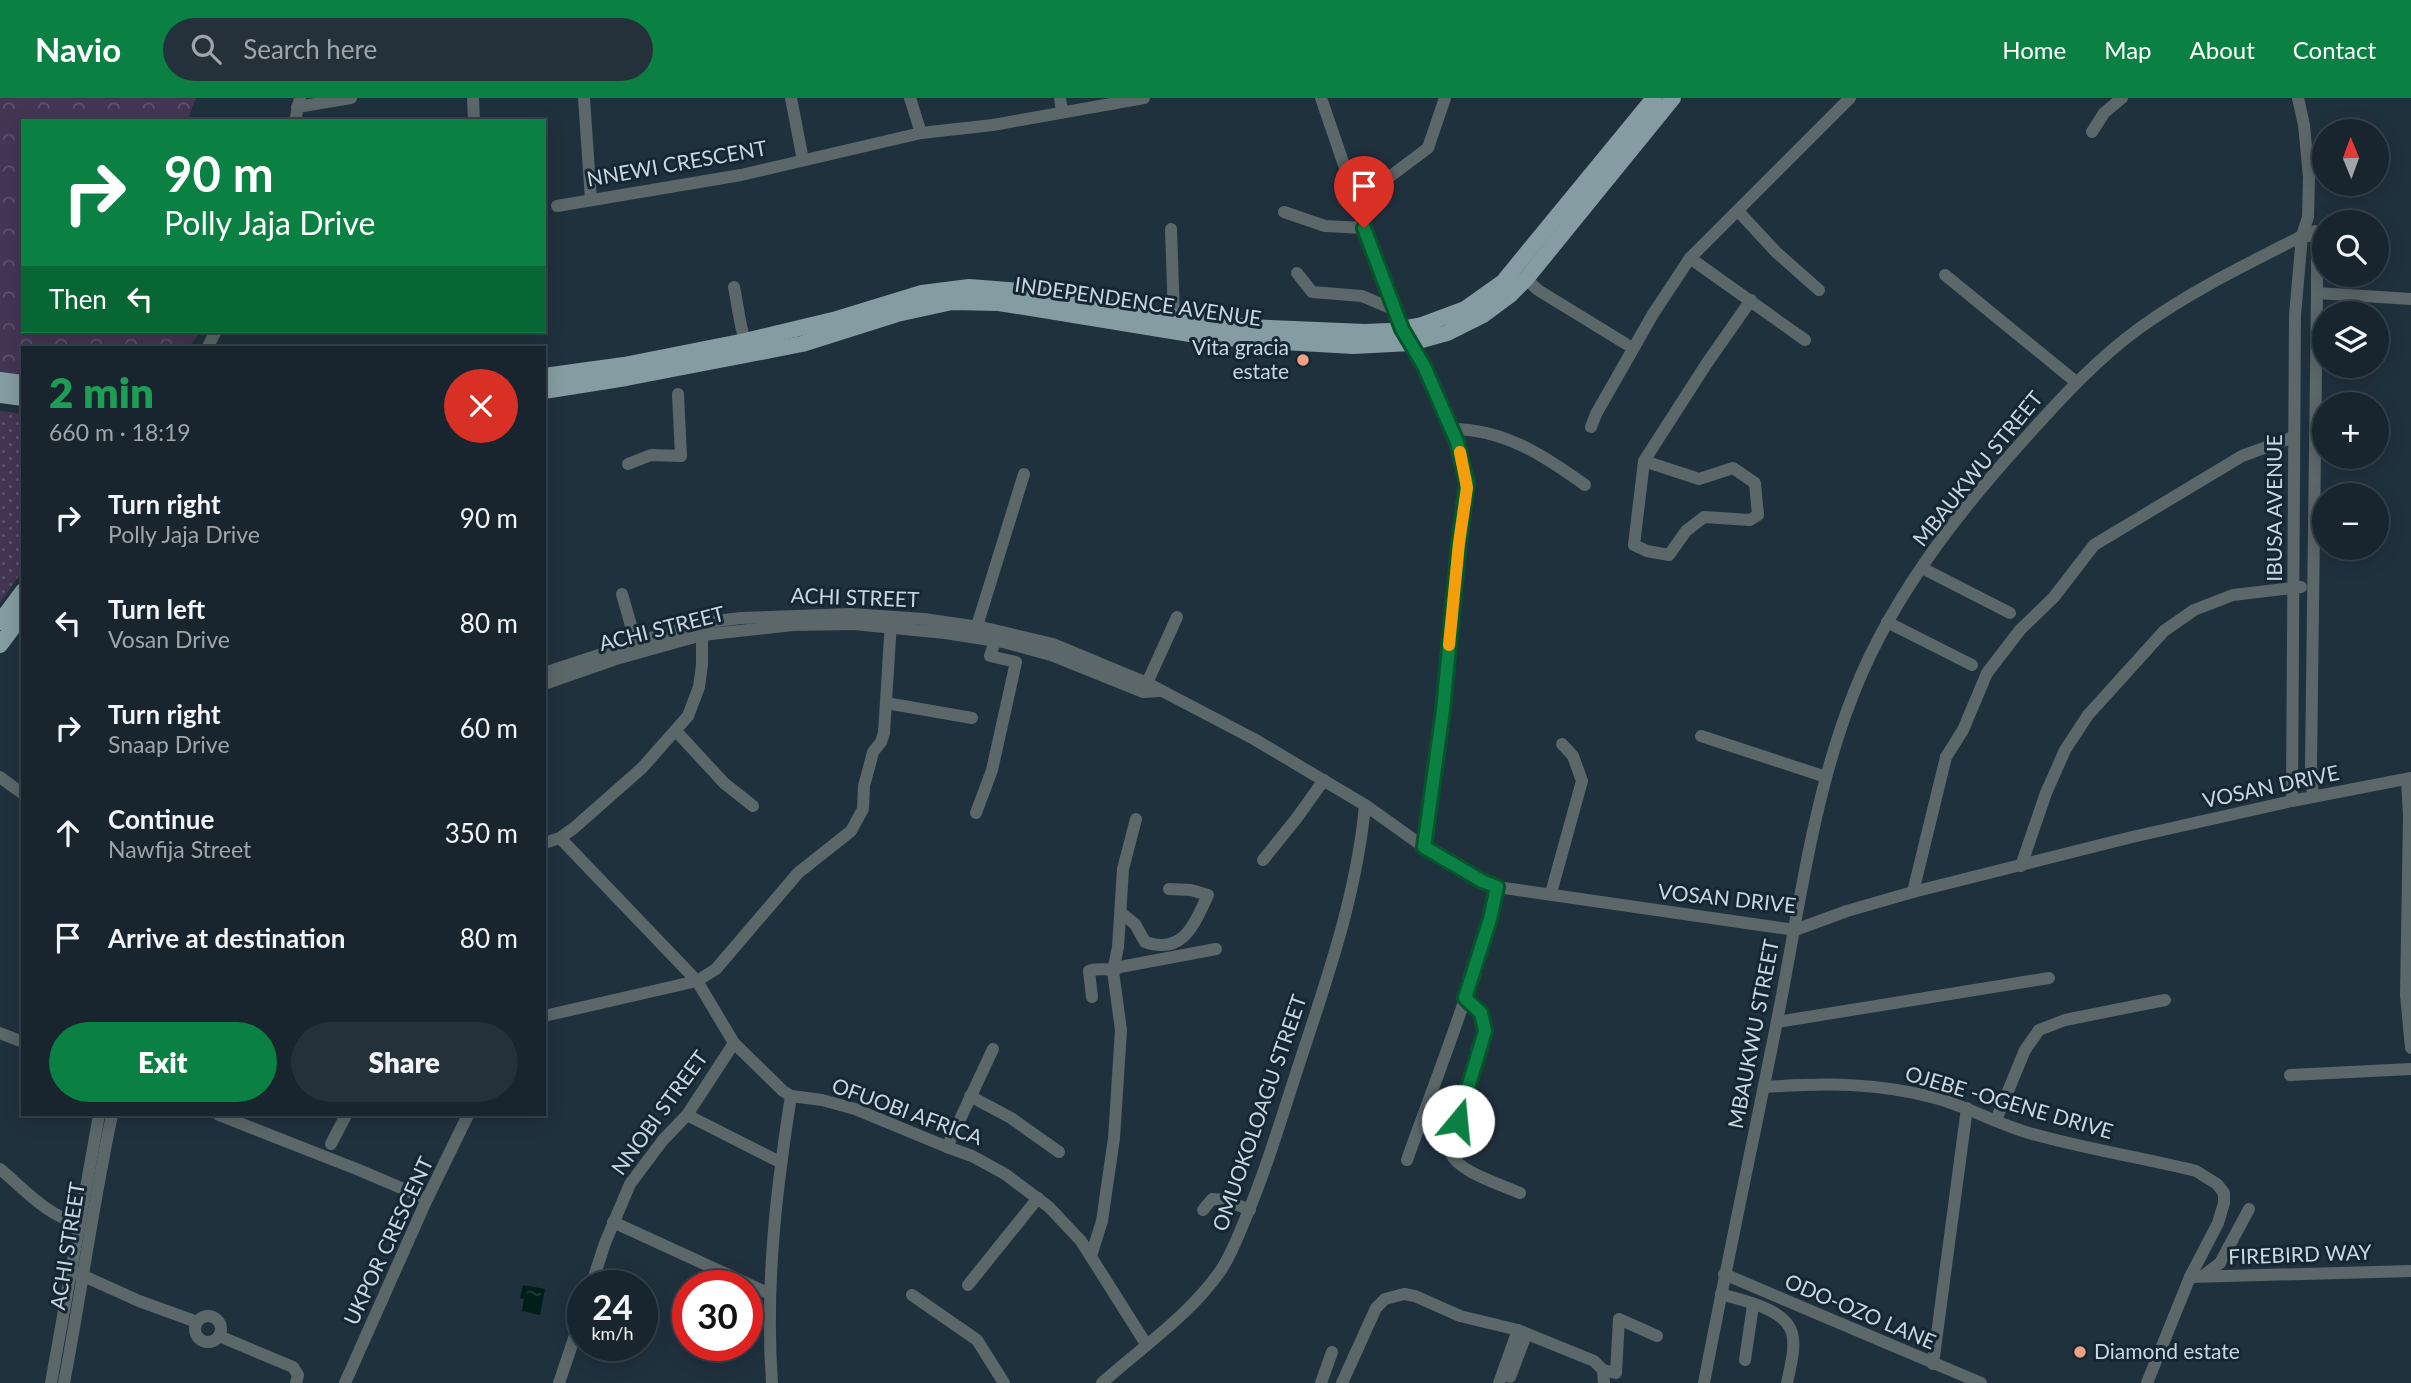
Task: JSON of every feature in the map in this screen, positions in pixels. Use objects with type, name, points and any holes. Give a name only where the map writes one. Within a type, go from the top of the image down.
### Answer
[{"type":"main road","name":"INDEPENDENCE AVENUE","points":[[1407,336],[1452,316],[1503,282],[1654,98]]},
{"type":"main road","name":"INDEPENDENCE AVENUE","points":[[1020,299],[1297,344],[1353,346],[1407,336],[1447,333],[1483,315],[1526,279],[1673,98]]},
{"type":"main road","name":"INDEPENDENCE AVENUE","points":[[546,376],[625,371],[801,337],[895,307],[937,304],[970,294],[1174,317],[1191,327]]},
{"type":"main road","name":"INDEPENDENCE AVENUE","points":[[546,391],[745,341],[801,337]]},
{"type":"main road","points":[[0,380],[21,383]]},
{"type":"main road","points":[[0,395],[21,398]]},
{"type":"main road","points":[[0,622],[21,594]]},
{"type":"main road","points":[[0,645],[21,617]]},
{"type":"street","points":[[297,109],[351,98]]},
{"type":"street","points":[[473,98],[474,119]]},
{"type":"street","points":[[584,98],[591,200]]},
{"type":"street","points":[[791,98],[803,160]]},
{"type":"street","points":[[910,98],[921,132]]},
{"type":"street","points":[[1060,98],[1062,112]]},
{"type":"street","name":"NNEWI CRESCENT","points":[[557,206],[741,174],[921,132],[993,125],[1144,98]]},
{"type":"street","points":[[1321,98],[1364,228],[1395,310],[1424,366],[1451,429],[1467,488],[1443,710],[1424,847]]},
{"type":"street","points":[[1356,202],[1429,147],[1446,98]]},
{"type":"street","points":[[1593,421],[1653,314],[1690,258],[1850,98]]},
{"type":"street","points":[[2092,132],[2104,113],[2122,98]]},
{"type":"street","name":"IBUSA AVENUE","points":[[2292,801],[2295,315],[2302,236],[2308,217],[2309,177],[2304,125],[2298,98]]},
{"type":"street","points":[[1738,211],[1776,252],[1819,290]]},
{"type":"street","points":[[1284,212],[1325,226],[1364,228]]},
{"type":"street","name":"IBUSA AVENUE","points":[[2308,217],[2312,225]]},
{"type":"street","points":[[1171,229],[1174,317]]},
{"type":"street","name":"MBAUKWU STREET","points":[[1704,1383],[1826,777],[1849,704],[1866,662],[1887,622],[1941,538],[2005,460],[2076,382],[2153,319],[2203,288],[2302,236],[2312,236]]},
{"type":"street","points":[[1690,258],[1805,340]]},
{"type":"street","points":[[1297,273],[1312,292],[1362,296],[1395,310]]},
{"type":"street","points":[[1945,275],[2076,382]]},
{"type":"street","points":[[1526,279],[1538,290],[1626,344]]},
{"type":"street","points":[[734,287],[745,341]]},
{"type":"street","name":"IBUSA AVENUE","points":[[2314,797],[2311,766],[2312,587],[2317,287]]},
{"type":"street","points":[[2317,293],[2411,299]]},
{"type":"street","points":[[1644,461],[1699,479],[1733,468],[1755,483],[1758,515],[1750,520],[1704,517],[1686,531],[1669,555],[1647,551],[1634,545],[1644,461],[1751,300]]},
{"type":"street","points":[[628,464],[650,455],[681,456],[678,394]]},
{"type":"street","points":[[1451,429],[1477,430],[1535,450],[1585,485]]},
{"type":"street","points":[[1913,892],[1946,757],[1963,730],[1987,673],[2020,630],[2054,597],[2094,545],[2242,456],[2294,437]]},
{"type":"street","points":[[977,626],[1024,474]]},
{"type":"street","points":[[1922,568],[2010,612]]},
{"type":"street","points":[[2021,866],[2046,793],[2065,750],[2088,715],[2164,631],[2185,615],[2233,595],[2312,587]]},
{"type":"street","points":[[622,594],[636,643]]},
{"type":"street","points":[[1147,683],[1177,617]]},
{"type":"street","points":[[546,1016],[697,981],[716,968],[793,878],[851,831],[863,808],[864,786],[873,752],[884,733],[891,622]]},
{"type":"street","name":"ACHI STREET","points":[[891,622],[995,641],[1051,655],[1143,692],[1160,691]]},
{"type":"street","name":"ACHI STREET","points":[[546,672],[636,643],[702,630],[891,622],[977,626],[1053,644],[1160,691]]},
{"type":"street","points":[[1887,622],[1972,665]]},
{"type":"street","points":[[546,842],[560,838],[642,768],[676,731],[696,699],[702,665],[702,630]]},
{"type":"street","name":"ACHI STREET","points":[[546,683],[702,630]]},
{"type":"street","points":[[976,813],[992,770],[1016,662],[990,656],[995,641]]},
{"type":"street","name":"VOSAN DRIVE","points":[[1160,691],[1254,739],[1365,805],[1424,847],[1497,887],[1795,930],[1847,911],[1913,892],[2132,837],[2409,778]]},
{"type":"street","points":[[886,703],[972,718]]},
{"type":"street","points":[[676,731],[724,783],[753,806]]},
{"type":"street","points":[[1701,736],[1826,777]]},
{"type":"street","points":[[1550,893],[1582,781],[1573,756],[1562,744]]},
{"type":"street","points":[[0,777],[21,793]]},
{"type":"street","points":[[2409,778],[2411,1048]]},
{"type":"street","points":[[1263,860],[1324,780]]},
{"type":"street","name":"OMUOKOLOAGU STREET","points":[[1102,1383],[1201,1295],[1230,1257],[1264,1173],[1338,940],[1354,882],[1365,805]]},
{"type":"street","points":[[1091,1256],[1102,1221],[1114,1138],[1121,1030],[1113,971],[1121,913],[1123,869],[1136,819]]},
{"type":"street","points":[[560,838],[697,981],[734,1043],[791,1096],[780,1162],[770,1294],[772,1383]]},
{"type":"street","points":[[1407,1160],[1465,998],[1490,919],[1497,887]]},
{"type":"street","points":[[1121,913],[1135,924],[1145,942],[1158,946],[1177,943],[1194,926],[1208,895],[1191,890],[1169,889]]},
{"type":"street","points":[[1092,997],[1089,971],[1096,968],[1113,971],[1120,967],[1216,949]]},
{"type":"street","points":[[1777,1023],[2049,978]]},
{"type":"street","points":[[1465,998],[1481,1013],[1485,1031],[1450,1152],[1461,1167],[1520,1193]]},
{"type":"street","points":[[1996,1120],[2025,1050],[2039,1030],[2065,1020],[2165,1000]]},
{"type":"street","points":[[0,1033],[21,1041]]},
{"type":"street","name":"NNOBI STREET","points":[[596,1270],[613,1222],[639,1169],[687,1115],[734,1043]]},
{"type":"street","points":[[947,1147],[993,1049]]},
{"type":"street","points":[[2290,1076],[2411,1069]]},
{"type":"street","name":"OJEBE -OGENE DRIVE","points":[[1764,1087],[1830,1083],[1871,1086],[1937,1098],[2042,1136],[2196,1171],[2217,1184],[2224,1193],[2224,1203],[2196,1277]]},
{"type":"street","name":"OFUOBI AFRICA","points":[[791,1096],[848,1106],[993,1166],[1038,1198],[1066,1224],[1091,1256],[1146,1344]]},
{"type":"street","points":[[970,1096],[1011,1118],[1059,1152]]},
{"type":"street","points":[[1933,1364],[1967,1108]]},
{"type":"street","points":[[687,1115],[780,1162]]},
{"type":"street","name":"ACHI STREET","points":[[51,1383],[99,1116]]},
{"type":"street","name":"ACHI STREET","points":[[64,1383],[90,1224],[112,1116]]},
{"type":"street","points":[[222,1116],[428,1199]]},
{"type":"street","points":[[331,1144],[345,1116]]},
{"type":"street","name":"UKPOR CRESCENT","points":[[345,1383],[468,1116]]},
{"type":"street","points":[[0,1169],[54,1213],[68,1221],[79,1223]]},
{"type":"street","points":[[968,1285],[1038,1198]]},
{"type":"street","points":[[1203,1210],[1212,1199],[1225,1200],[1250,1210]]},
{"type":"street","points":[[2147,1383],[2196,1277],[2220,1263],[2249,1209]]},
{"type":"street","points":[[613,1222],[770,1294]]},
{"type":"street","points":[[70,1270],[139,1301],[197,1322],[206,1317],[217,1320],[220,1325],[219,1336],[293,1367],[298,1375],[296,1383]]},
{"type":"street","name":"FIREBIRD WAY","points":[[2196,1277],[2411,1271]]},
{"type":"street","name":"ODO-OZO LANE","points":[[1724,1274],[1981,1383]]},
{"type":"street","points":[[1721,1294],[1778,1314],[1787,1322],[1792,1334],[1787,1383]]},
{"type":"street","points":[[912,1295],[977,1340],[1004,1383]]},
{"type":"street","points":[[1342,1383],[1376,1308],[1394,1295],[1415,1296],[1460,1316],[1522,1332],[1583,1356],[1594,1362],[1604,1376],[1616,1373],[1619,1319],[1657,1336]]},
{"type":"street","points":[[1745,1360],[1753,1305]]},
{"type":"street","points":[[1499,1383],[1522,1332]]},
{"type":"street","points":[[1507,1383],[1522,1332]]},
{"type":"street","points":[[1321,1383],[1332,1352]]},
{"type":"street","points":[[559,1383],[567,1359]]},
{"type":"green space","points":[[0,98],[196,98],[188,119],[21,119],[21,333],[199,333],[190,346],[21,346],[21,375],[0,372]]},
{"type":"green space","points":[[0,411],[21,414],[21,573],[0,603]]},
{"type":"water","points":[[523,1285],[545,1289],[540,1315],[522,1311],[524,1299],[520,1298]]},
{"type":"slow traffic","points":[[1449,645],[1467,488],[1460,452]]},
{"type":"place","name":"Vita gracia estate","points":[[1303,360]]},
{"type":"place","name":"Diamond estate","points":[[2080,1352]]},
{"type":"route","points":[[1364,228],[1402,329],[1424,366],[1457,442],[1467,483],[1443,710],[1424,847],[1497,887],[1490,919],[1465,998],[1481,1013],[1485,1031],[1458,1121]]}]
